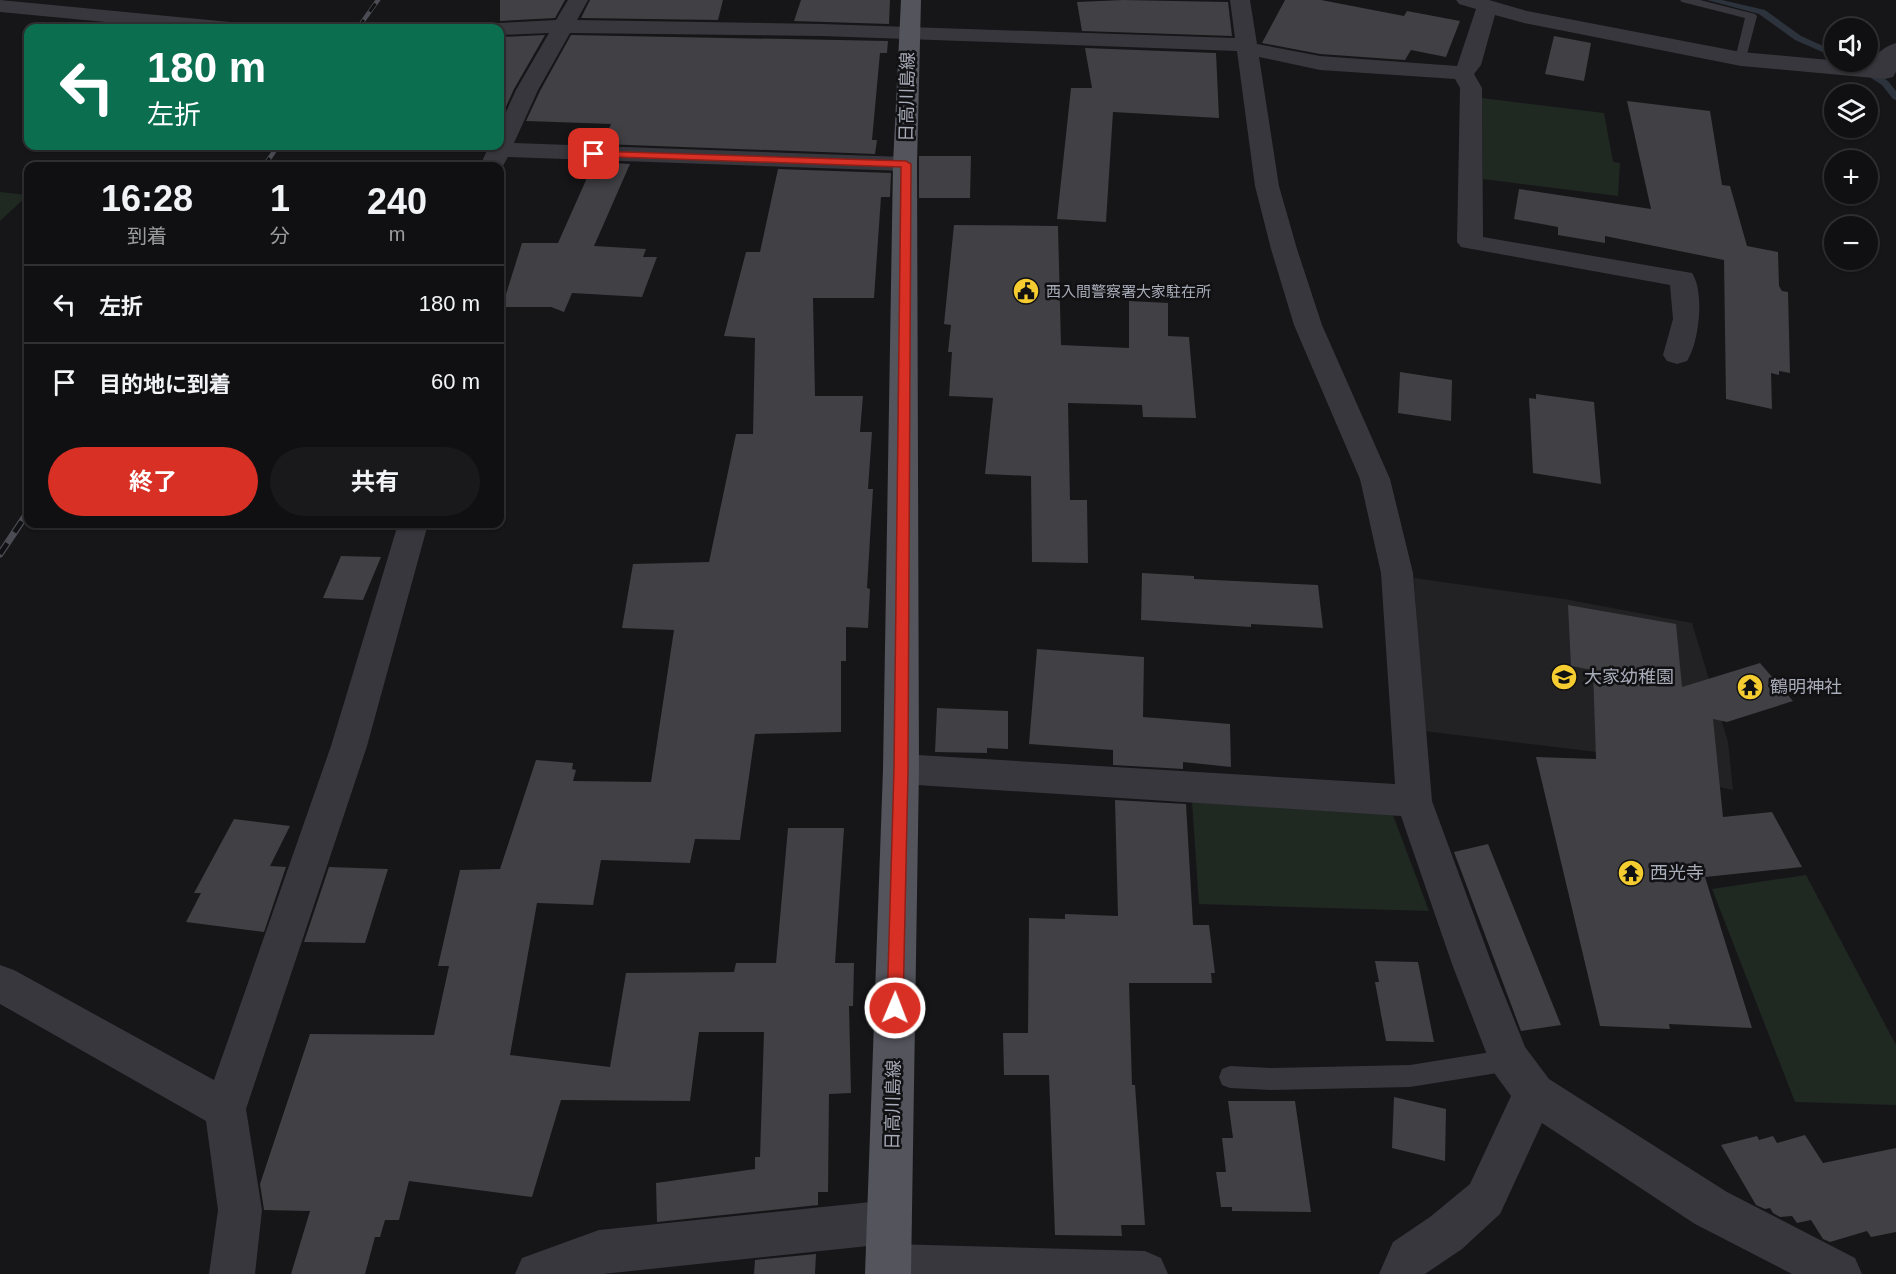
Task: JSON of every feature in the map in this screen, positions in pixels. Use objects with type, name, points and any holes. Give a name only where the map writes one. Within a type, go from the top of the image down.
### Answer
[{"type":"main road","name":"日高川島線","points":[[888,1270],[901,769],[906,164],[908,33],[911,0]]},
{"type":"street","points":[[504,141],[578,0]]},
{"type":"street","points":[[1240,0],[1267,186],[1284,249],[1308,325],[1375,479],[1397,573],[1414,801],[1472,964],[1522,1076],[1712,1208],[1839,1274]]},
{"type":"street","points":[[1466,0],[1524,17],[1741,59],[1885,72],[1883,60],[1896,50]]},
{"type":"street","points":[[0,6],[189,24]]},
{"type":"street","points":[[1463,73],[1470,65],[1487,7]]},
{"type":"street","points":[[504,29],[563,26],[908,33],[1233,44],[1320,63],[1463,73]]},
{"type":"street","points":[[1463,73],[1471,88],[1470,243],[1683,279],[1686,319],[1677,355]]},
{"type":"street","points":[[495,158],[906,164]]},
{"type":"street","points":[[232,1274],[240,1210],[225,1109],[349,746],[412,528]]},
{"type":"street","points":[[901,769],[1414,801]]},
{"type":"street","points":[[0,983],[225,1109]]},
{"type":"street","points":[[1402,1274],[1409,1258],[1446,1233],[1485,1199],[1504,1162],[1522,1076]]},
{"type":"street","points":[[538,1274],[599,1252],[890,1222]]},
{"type":"street","points":[[888,1270],[1145,1274]]},
{"type":"lane","points":[[1686,0],[1751,16],[1741,59]]},
{"type":"lane","points":[[1230,1077],[1271,1079],[1522,1076]]},
{"type":"shaded area","points":[[1482,98],[1604,113],[1613,162],[1620,163],[1618,196],[1483,179]]},
{"type":"shaded area","points":[[0,192],[24,195],[24,199],[0,221]]},
{"type":"shaded area","name":"大家幼稚園","points":[[1414,578],[1564,599],[1692,623],[1728,742],[1733,790],[1672,777],[1663,760],[1424,731]]},
{"type":"shaded area","points":[[1192,802],[1393,815],[1429,911],[1199,904]]},
{"type":"shaded area","points":[[1806,875],[1896,1045],[1896,1105],[1795,1102],[1712,889]]},
{"type":"building","points":[[500,0],[565,0],[555,18],[500,21]]},
{"type":"building","points":[[590,0],[723,0],[718,20],[581,18]]},
{"type":"building","points":[[801,0],[890,0],[889,24],[794,21]]},
{"type":"building","points":[[1123,0],[1228,2],[1232,36],[1082,31],[1077,2]]},
{"type":"building","points":[[1285,0],[1321,0],[1404,16],[1407,11],[1460,21],[1446,57],[1411,50],[1405,60],[1320,54],[1262,43]]},
{"type":"building","points":[[545,35],[504,111],[504,37]]},
{"type":"building","points":[[571,35],[888,41],[887,53],[880,53],[872,140],[877,140],[875,154],[602,144],[611,124],[526,121]]},
{"type":"building","points":[[1554,36],[1591,43],[1584,81],[1545,74]]},
{"type":"building","points":[[1085,48],[1216,53],[1219,118],[1113,112],[1106,222],[1057,219],[1071,88],[1092,88]]},
{"type":"building","points":[[1627,101],[1710,111],[1722,185],[1730,186],[1747,246],[1778,252],[1779,286],[1782,291],[1788,292],[1790,373],[1779,371],[1779,375],[1771,373],[1772,409],[1726,399],[1724,260],[1605,236],[1605,243],[1558,235],[1558,227],[1514,219],[1519,189],[1651,209]]},
{"type":"building","points":[[919,156],[971,156],[970,198],[919,198]]},
{"type":"building","points":[[594,162],[630,164],[594,246],[646,249],[643,257],[657,257],[642,297],[572,293],[564,312],[551,307],[504,307],[522,243],[558,243]]},
{"type":"building","points":[[778,169],[891,173],[890,197],[881,197],[874,298],[813,298],[815,396],[863,396],[860,432],[872,432],[868,489],[873,489],[867,588],[870,589],[868,628],[846,627],[846,661],[841,661],[841,732],[755,734],[740,840],[695,839],[690,863],[601,860],[593,905],[537,903],[510,1055],[610,1067],[626,973],[734,972],[736,963],[776,963],[788,828],[844,828],[835,963],[854,963],[853,1006],[849,1006],[851,1093],[829,1094],[828,1192],[818,1192],[818,1205],[657,1222],[656,1183],[755,1169],[755,1157],[760,1157],[764,1032],[699,1032],[690,1101],[561,1100],[532,1197],[409,1181],[399,1220],[385,1220],[380,1237],[375,1237],[365,1274],[291,1274],[310,1211],[264,1210],[260,1184],[310,1034],[434,1035],[449,966],[438,966],[460,870],[500,869],[536,760],[573,763],[572,769],[576,770],[573,781],[651,782],[674,630],[622,628],[633,564],[709,562],[736,434],[753,434],[755,338],[724,336],[746,252],[760,252]]},
{"type":"building","points":[[954,225],[1058,226],[1061,345],[1129,348],[1129,301],[1168,303],[1168,336],[1189,337],[1196,418],[1143,417],[1142,405],[1068,403],[1070,500],[1087,500],[1088,563],[1032,562],[1031,476],[985,474],[993,398],[949,396],[952,352],[948,352],[951,325],[944,324]]},
{"type":"building","points":[[1400,372],[1452,380],[1451,421],[1398,413]]},
{"type":"building","points":[[1536,394],[1594,402],[1601,484],[1533,473],[1529,398],[1536,399]]},
{"type":"building","points":[[341,556],[381,557],[363,600],[323,598]]},
{"type":"building","points":[[1142,573],[1194,576],[1194,579],[1318,585],[1323,628],[1251,624],[1251,627],[1141,620]]},
{"type":"building","points":[[1568,605],[1676,624],[1682,687],[1760,663],[1793,701],[1727,722],[1713,719],[1723,817],[1772,812],[1802,867],[1705,877],[1752,1028],[1669,1024],[1670,1029],[1600,1026],[1536,757],[1596,759],[1593,670],[1571,666]]},
{"type":"building","points":[[1037,649],[1144,657],[1143,717],[1230,724],[1231,767],[1183,762],[1183,769],[1113,765],[1113,750],[1029,744]]},
{"type":"building","points":[[937,708],[1008,711],[1008,749],[987,748],[987,753],[935,752]]},
{"type":"building","points":[[1115,800],[1186,804],[1193,925],[1209,925],[1215,973],[1211,973],[1212,983],[1129,983],[1132,1085],[1135,1085],[1145,1225],[1121,1225],[1122,1236],[1055,1235],[1049,1075],[1004,1075],[1003,1033],[1028,1033],[1029,918],[1065,919],[1065,914],[1118,916]]},
{"type":"building","points":[[234,819],[290,826],[270,866],[286,867],[264,932],[186,922],[201,893],[194,893]]},
{"type":"building","points":[[1488,844],[1561,1025],[1521,1031],[1454,852]]},
{"type":"building","points":[[329,867],[388,869],[365,943],[304,942]]},
{"type":"building","points":[[1375,961],[1418,962],[1434,1042],[1386,1041],[1375,982],[1379,982]]},
{"type":"building","points":[[1394,1097],[1446,1109],[1445,1161],[1392,1148]]},
{"type":"building","points":[[1228,1101],[1295,1101],[1311,1212],[1232,1211],[1232,1207],[1221,1207],[1216,1172],[1226,1172],[1222,1138],[1233,1138]]},
{"type":"building","points":[[1805,1135],[1823,1163],[1896,1148],[1896,1232],[1871,1237],[1867,1231],[1830,1242],[1823,1239],[1811,1220],[1797,1223],[1792,1216],[1780,1217],[1770,1208],[1765,1209],[1756,1205],[1721,1145],[1757,1136],[1759,1140],[1773,1136],[1777,1143]]},
{"type":"building","points":[[816,1254],[815,1274],[754,1274],[755,1260]]},
{"type":"waterway","points":[[1711,0],[1762,12],[1798,38],[1824,50]]},
{"type":"waterway","points":[[1867,72],[1885,83],[1896,97]]},
{"type":"railway","points":[[361,24],[378,0]]},
{"type":"railway","points":[[267,162],[275,150]]},
{"type":"railway","points":[[0,554],[24,518]]},
{"type":"place","name":"西入間警察署大家駐在所","points":[[1026,291]]},
{"type":"place","name":"大家幼稚園","points":[[1564,677]]},
{"type":"place","name":"鶴明神社","points":[[1750,687]]},
{"type":"place","name":"西光寺","points":[[1631,873]]},
{"type":"route","points":[[594,154],[906,164],[901,769],[895,1008]]}]
